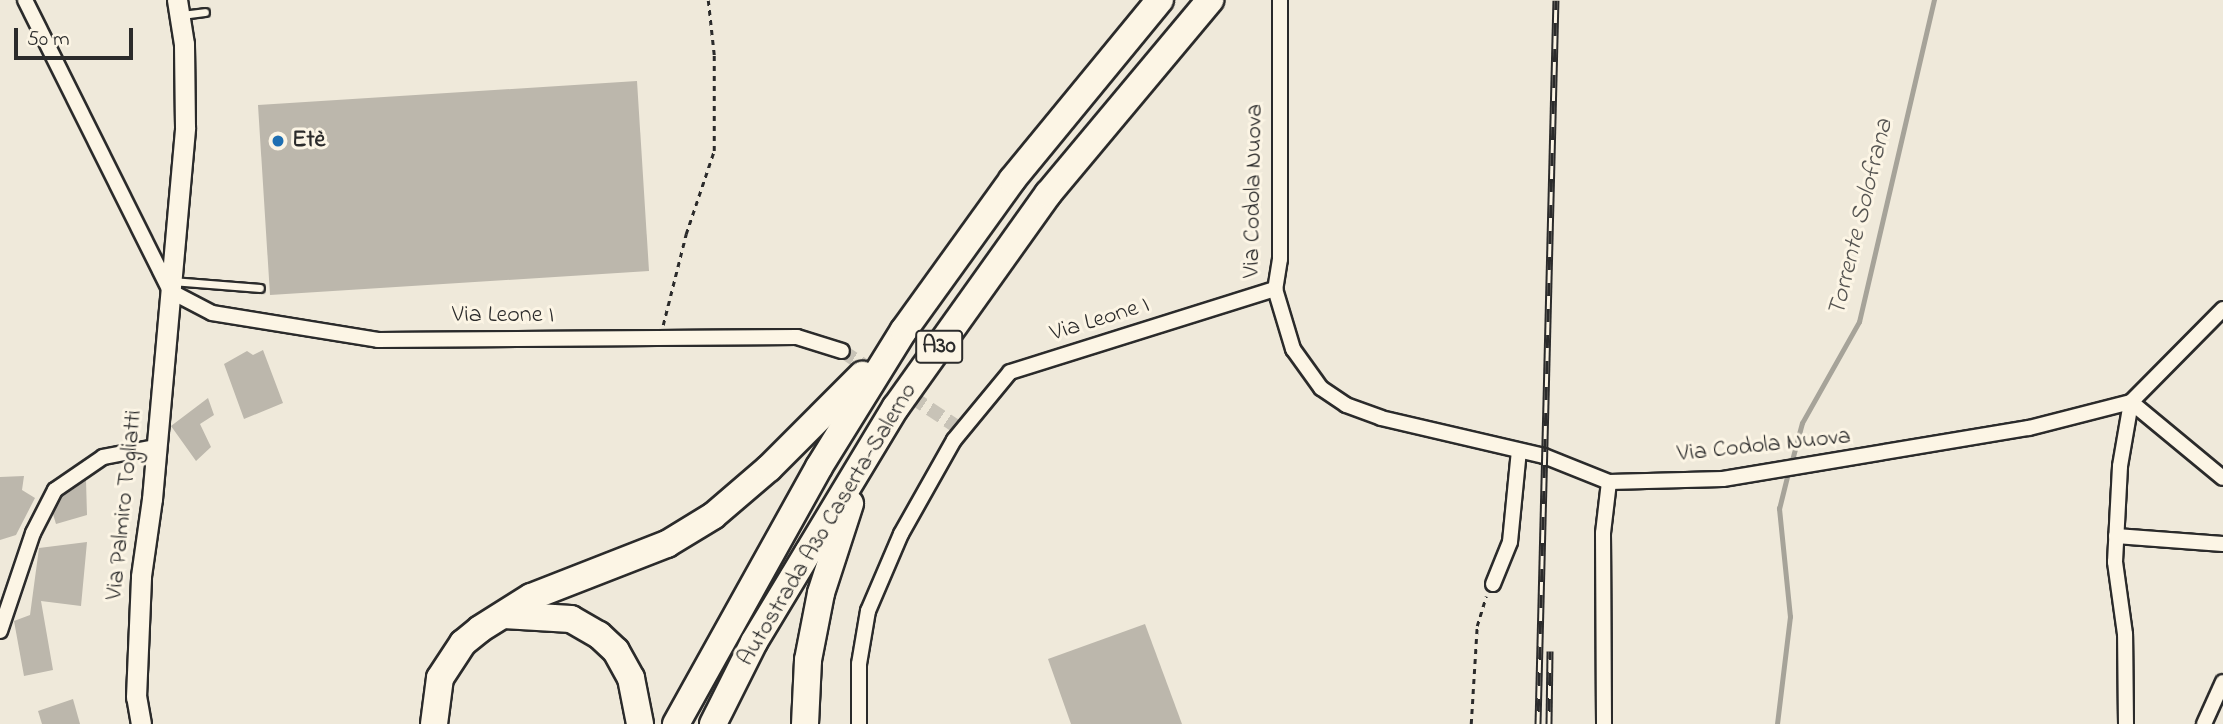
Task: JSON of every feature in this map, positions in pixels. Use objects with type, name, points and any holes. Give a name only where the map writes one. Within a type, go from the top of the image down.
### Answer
[{"type":"highway","name":"Autostrada A30 Caserta-Salerno","points":[[676,724],[798,503],[904,330],[1012,180],[1160,0]]},
{"type":"highway","name":"Autostrada A30 Caserta-Salerno","points":[[713,724],[754,642],[896,407],[1048,194],[1210,0]]},
{"type":"highway","points":[[434,724],[440,678],[463,643],[499,616],[531,597],[667,544],[713,516],[831,409],[904,330]]},
{"type":"highway","points":[[805,724],[808,660],[821,593],[847,510],[896,407]]},
{"type":"highway","points":[[499,616],[571,618],[599,635],[616,651],[631,678],[640,724]]},
{"type":"main road","name":"Via Palmiro Togliatti","points":[[141,724],[136,654],[185,127],[178,8]]},
{"type":"street","points":[[25,0],[171,286]]},
{"type":"street","name":"Via Codola Nuova","points":[[1280,0],[1280,259],[1275,289],[1293,349],[1321,388],[1346,405],[1381,418],[1519,451],[1609,482],[1723,479],[1835,463],[2029,428],[2131,402]]},
{"type":"street","name":"Via Leone I","points":[[171,286],[212,313],[378,340],[797,337],[842,351]]},
{"type":"street","name":"Via Leone I","points":[[859,724],[859,664],[868,611],[901,534],[962,430],[1010,372],[1275,289]]},
{"type":"street","points":[[2126,724],[2116,536],[2120,466],[2131,402],[2223,309]]},
{"type":"street","points":[[2131,402],[2223,478]]},
{"type":"street","points":[[0,631],[33,533],[55,490],[103,457],[156,447]]},
{"type":"street","points":[[1493,584],[1510,542],[1519,451]]},
{"type":"street","points":[[1604,724],[1603,533],[1609,482]]},
{"type":"street","points":[[2116,536],[2223,544]]},
{"type":"street","points":[[2204,724],[2223,682]]},
{"type":"lane","points":[[178,8],[205,12]]},
{"type":"lane","points":[[171,286],[260,288]]},
{"type":"path","points":[[661,338],[686,234],[715,151],[714,55],[708,0]]},
{"type":"path","points":[[1471,724],[1477,626],[1493,584]]},
{"type":"building","points":[[637,81],[649,271],[270,295],[258,105]]},
{"type":"building","points":[[263,350],[283,403],[244,419],[224,364],[247,351],[253,355]]},
{"type":"building","points":[[208,398],[214,415],[200,424],[211,447],[196,461],[171,426]]},
{"type":"building","points":[[24,476],[22,490],[35,498],[16,535],[0,540],[0,477]]},
{"type":"building","points":[[86,480],[87,515],[56,524],[53,514],[62,497]]},
{"type":"building","points":[[87,542],[81,606],[41,601],[53,670],[24,676],[14,621],[30,615],[39,548]]},
{"type":"building","points":[[1145,624],[1182,724],[1071,724],[1048,659]]},
{"type":"building","points":[[73,699],[80,724],[42,724],[38,711]]},
{"type":"waterway","name":"Torrente Solofrana","points":[[1791,464],[1802,423],[1859,322],[1934,0]]},
{"type":"waterway","name":"Torrente Solofrana","points":[[1777,724],[1790,617],[1779,509],[1788,472]]},
{"type":"tunnel","points":[[842,351],[962,430]]},
{"type":"railway","points":[[1538,724],[1556,0]]},
{"type":"railway","points":[[1549,724],[1550,651]]},
{"type":"place","name":"Etè","points":[[278,141]]}]
